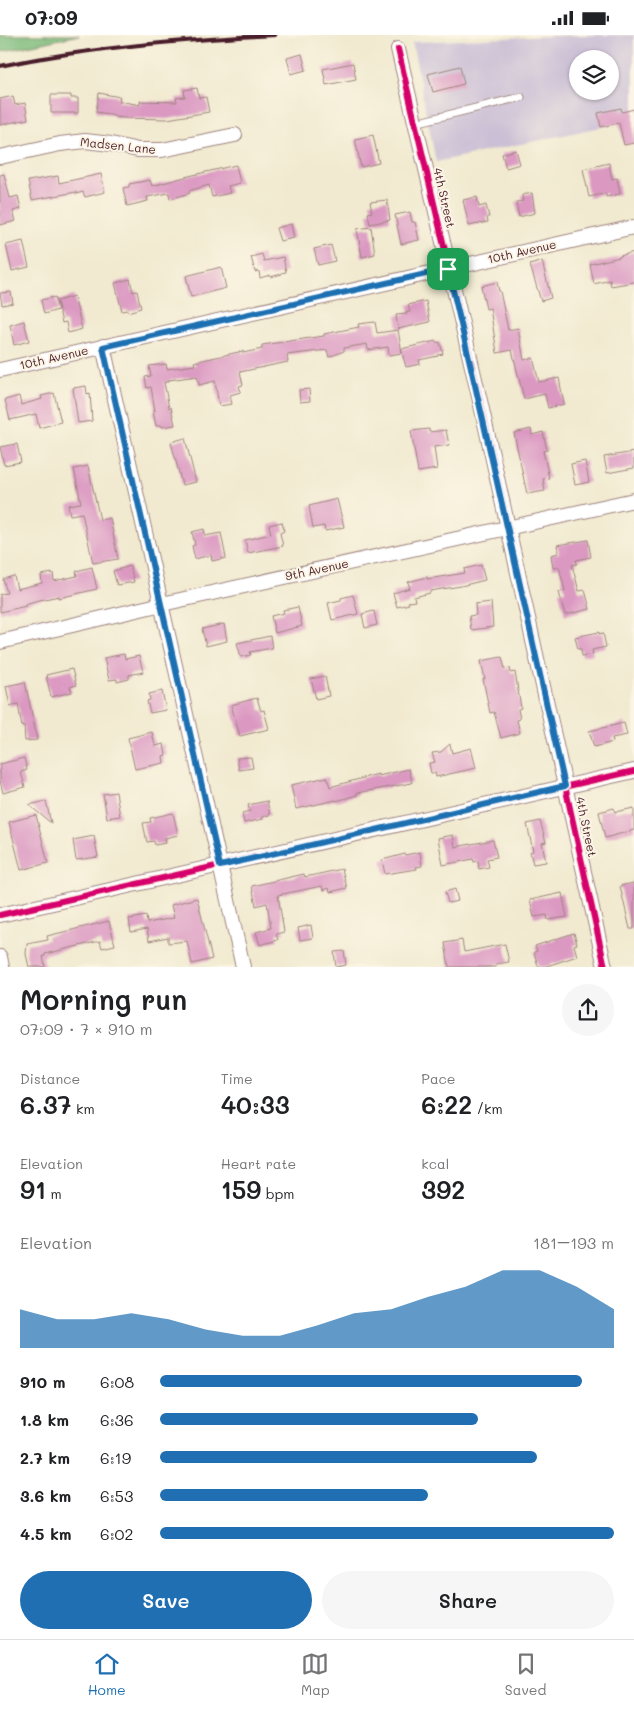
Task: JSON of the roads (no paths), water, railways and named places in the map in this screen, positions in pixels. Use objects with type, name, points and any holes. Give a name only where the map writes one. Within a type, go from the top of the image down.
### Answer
[{"type":"street","name":"4th Street","points":[[398,49],[481,405],[605,967]]},
{"type":"street","name":"Madsen Lane","points":[[0,157],[60,144],[85,141],[111,144],[138,151],[162,151],[236,135]]},
{"type":"street","name":"10th Avenue","points":[[0,368],[103,347],[634,227]]},
{"type":"street","points":[[103,347],[243,967]]},
{"type":"street","name":"9th Avenue","points":[[0,642],[162,604],[634,500]]},
{"type":"street","points":[[0,915],[634,771]]},
{"type":"street","points":[[0,957],[2,967]]},
{"type":"lane","points":[[415,123],[521,97]]},
{"type":"railway","points":[[0,66],[34,59],[137,45],[275,35]]}]
